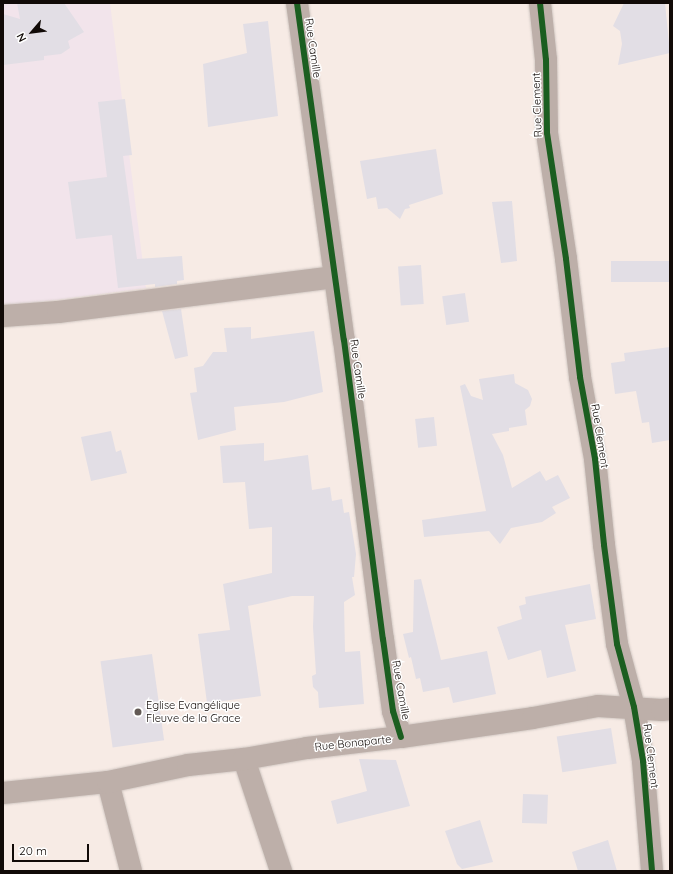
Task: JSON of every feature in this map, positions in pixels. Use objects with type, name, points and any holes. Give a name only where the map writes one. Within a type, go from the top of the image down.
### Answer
[{"type":"street","name":"Rue Camille","points":[[297,3],[335,277],[382,639],[394,711],[401,737]]},
{"type":"street","name":"Rue Clement","points":[[540,3],[546,60],[548,134],[566,259],[580,377],[595,459],[604,545],[617,644],[634,707],[643,761],[652,871]]},
{"type":"street","points":[[3,316],[58,312],[335,277]]},
{"type":"street","name":"Rue Bonaparte","points":[[3,793],[108,782],[188,765],[244,759],[307,748],[401,737],[533,718],[598,706],[634,707],[662,710],[670,709]]},
{"type":"street","points":[[244,759],[281,871]]},
{"type":"street","points":[[108,782],[131,871]]},
{"type":"shaded area","points":[[3,3],[110,3],[146,288],[3,307]]},
{"type":"building","points":[[17,3],[64,3],[84,32],[68,41],[70,48],[61,54],[44,56],[44,60],[3,65],[3,14],[20,19]]},
{"type":"building","points":[[624,3],[665,3],[670,53],[618,65],[622,44],[620,31],[613,26]]},
{"type":"building","points":[[268,21],[278,116],[208,127],[203,64],[247,53],[243,24]]},
{"type":"building","points":[[125,99],[132,155],[123,156],[137,259],[182,256],[184,280],[177,281],[177,284],[155,287],[155,284],[118,288],[112,235],[76,239],[68,182],[107,177],[98,102]]},
{"type":"building","points":[[436,149],[443,194],[409,205],[410,208],[405,209],[400,219],[387,208],[378,209],[376,197],[367,199],[360,161]]},
{"type":"building","points":[[512,201],[517,261],[501,263],[492,202]]},
{"type":"building","points":[[611,261],[670,261],[670,282],[611,282]]},
{"type":"building","points":[[421,265],[424,304],[401,306],[398,267]]},
{"type":"building","points":[[465,293],[469,322],[446,325],[442,296]]},
{"type":"building","points":[[181,309],[188,356],[175,359],[162,311]]},
{"type":"building","points":[[251,327],[251,339],[314,331],[323,392],[284,402],[234,407],[236,430],[198,440],[190,393],[197,392],[194,368],[203,366],[213,352],[227,352],[224,328]]},
{"type":"building","points":[[670,347],[670,440],[652,443],[649,422],[642,423],[636,391],[615,394],[611,363],[625,361],[624,353]]},
{"type":"building","points":[[514,374],[515,383],[528,390],[532,399],[530,406],[525,410],[527,425],[509,428],[509,431],[492,434],[503,455],[512,488],[540,471],[546,481],[558,475],[570,498],[552,507],[556,513],[542,522],[511,528],[500,544],[489,531],[424,537],[422,520],[486,511],[460,386],[465,384],[471,396],[483,400],[479,379]]},
{"type":"building","points":[[434,417],[437,446],[418,448],[415,419]]},
{"type":"building","points":[[111,431],[116,452],[121,450],[127,473],[91,481],[81,437]]},
{"type":"building","points":[[264,443],[264,461],[308,455],[312,490],[330,487],[332,501],[342,499],[344,513],[349,512],[356,554],[354,577],[352,577],[355,595],[344,602],[345,652],[360,651],[364,704],[319,708],[318,692],[313,687],[312,676],[316,674],[313,627],[314,596],[292,596],[248,606],[261,696],[207,703],[198,634],[230,630],[223,584],[272,573],[272,527],[249,529],[245,482],[223,483],[220,446]]},
{"type":"building","points":[[421,579],[441,660],[487,651],[496,694],[453,703],[449,687],[423,692],[420,678],[416,679],[411,657],[409,658],[403,634],[413,632],[414,580]]},
{"type":"building","points":[[590,584],[596,619],[565,625],[576,671],[547,678],[541,650],[508,660],[497,627],[522,619],[519,606],[526,604],[525,597]]},
{"type":"building","points":[[152,654],[164,740],[113,747],[101,661]]},
{"type":"building","points":[[611,728],[617,764],[562,772],[557,737]]},
{"type":"building","points":[[359,759],[396,760],[410,806],[337,824],[331,801],[367,791]]},
{"type":"building","points":[[523,794],[548,795],[547,824],[522,823]]},
{"type":"building","points":[[480,820],[493,862],[462,869],[457,864],[445,831]]},
{"type":"building","points":[[608,840],[617,871],[578,871],[572,852]]},
{"type":"cycle path","points":[[297,3],[344,340],[393,711],[401,737]]},
{"type":"cycle path","points":[[540,3],[546,60],[547,133],[566,259],[580,377],[595,459],[604,545],[617,644],[634,707],[643,761],[652,871]]},
{"type":"place","name":"Eglise Evangélique Fleuve de la Grace","points":[[138,712]]}]
